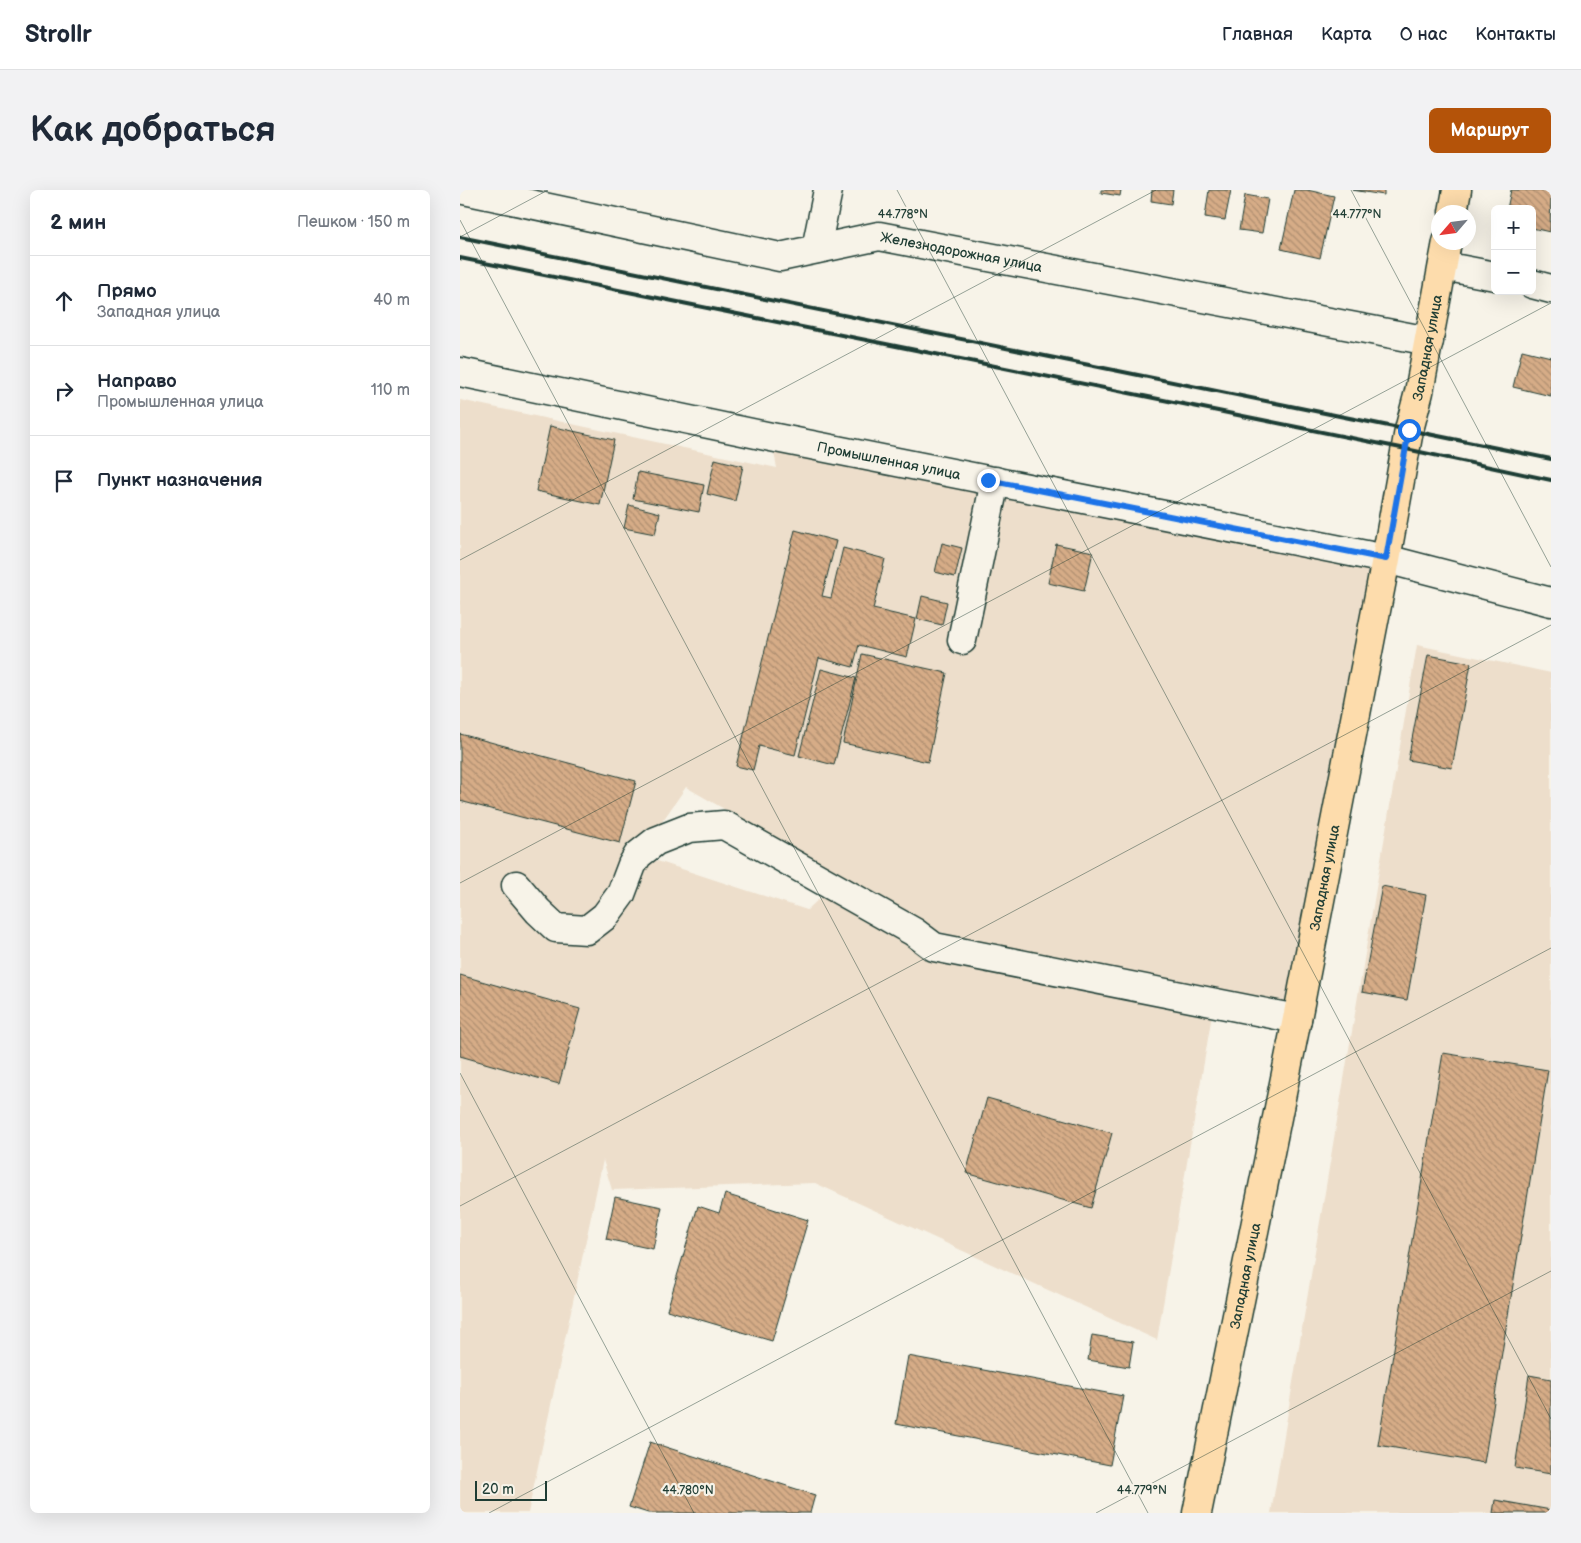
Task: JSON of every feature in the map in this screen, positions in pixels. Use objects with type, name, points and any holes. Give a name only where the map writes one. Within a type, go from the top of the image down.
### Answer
[{"type":"main road","points":[[1454,205],[1457,190]]},
{"type":"main road","name":"Западная улица","points":[[1197,1513],[1297,1019],[1386,559],[1409,430],[1419,392],[1445,254]]},
{"type":"street","name":"Железнодорожная улица","points":[[464,190],[780,257],[879,236],[1429,341]]},
{"type":"street","points":[[816,249],[828,190]]},
{"type":"street","points":[[1445,254],[1491,274]]},
{"type":"street","points":[[1536,285],[1551,289]]},
{"type":"street","name":"Промышленная улица","points":[[460,372],[771,437],[1386,559],[1551,602]]},
{"type":"street","points":[[962,640],[995,481]]},
{"type":"street","points":[[516,886],[556,928],[587,930],[606,916],[621,894],[632,865],[638,855],[656,841],[689,828],[724,825],[914,932],[934,946],[1297,1019]]},
{"type":"shaded area","points":[[460,400],[777,468],[771,437],[1386,559],[1297,1019],[936,931],[686,787],[639,855],[807,910],[833,886],[934,947],[1214,1003],[1157,1340],[815,1183],[612,1190],[603,1160],[528,1513],[460,1513]]},
{"type":"shaded area","points":[[1417,645],[1551,673],[1551,1513],[1271,1513]]},
{"type":"building","points":[[1101,190],[1121,190],[1120,196],[1101,193]]},
{"type":"building","points":[[1152,190],[1173,190],[1171,204],[1151,201]]},
{"type":"building","points":[[1209,190],[1231,190],[1225,220],[1205,217]]},
{"type":"building","points":[[1294,190],[1307,190],[1334,196],[1320,258],[1281,249]]},
{"type":"building","points":[[1352,190],[1384,190],[1384,195]]},
{"type":"building","points":[[1511,190],[1551,190],[1550,232],[1536,229],[1536,205],[1508,205]]},
{"type":"building","points":[[1245,195],[1268,199],[1262,233],[1239,230]]},
{"type":"building","points":[[1522,350],[1551,357],[1551,396],[1513,387]]},
{"type":"building","points":[[550,426],[614,440],[600,505],[536,491]]},
{"type":"building","points":[[715,459],[743,466],[735,501],[707,494]]},
{"type":"building","points":[[638,472],[704,485],[699,512],[633,499]]},
{"type":"building","points":[[629,505],[660,513],[655,534],[624,528]]},
{"type":"building","points":[[795,530],[836,541],[822,596],[831,598],[843,548],[885,559],[873,609],[916,619],[907,657],[859,645],[853,667],[819,658],[795,755],[759,746],[753,770],[736,766]]},
{"type":"building","points":[[942,543],[962,548],[955,577],[935,572]]},
{"type":"building","points":[[1056,544],[1093,552],[1084,591],[1048,583]]},
{"type":"building","points":[[922,596],[947,602],[942,625],[917,619]]},
{"type":"building","points":[[862,654],[947,673],[928,762],[843,743]]},
{"type":"building","points":[[1428,655],[1471,663],[1452,768],[1408,760]]},
{"type":"building","points":[[821,669],[856,678],[834,765],[799,756]]},
{"type":"building","points":[[460,734],[636,781],[620,843],[460,801]]},
{"type":"building","points":[[1382,886],[1426,895],[1407,1000],[1362,992]]},
{"type":"building","points":[[460,975],[580,1009],[559,1084],[460,1056]]},
{"type":"building","points":[[1443,1053],[1548,1070],[1484,1463],[1378,1445]]},
{"type":"building","points":[[987,1098],[1112,1133],[1091,1208],[966,1173]]},
{"type":"building","points":[[725,1194],[808,1220],[772,1341],[667,1310],[698,1206],[719,1213]]},
{"type":"building","points":[[615,1197],[662,1207],[653,1249],[606,1239]]},
{"type":"building","points":[[1092,1335],[1133,1342],[1129,1367],[1088,1360]]},
{"type":"building","points":[[908,1356],[1123,1396],[1110,1465],[896,1424]]},
{"type":"building","points":[[1529,1375],[1551,1379],[1551,1474],[1515,1468]]},
{"type":"building","points":[[650,1442],[815,1495],[810,1513],[648,1513],[629,1507]]},
{"type":"building","points":[[1495,1500],[1551,1510],[1551,1513],[1493,1513]]},
{"type":"railway","points":[[460,237],[1551,459]]},
{"type":"railway","points":[[460,258],[1551,480]]},
{"type":"route","points":[[988,480],[1386,559],[1409,430]]}]
